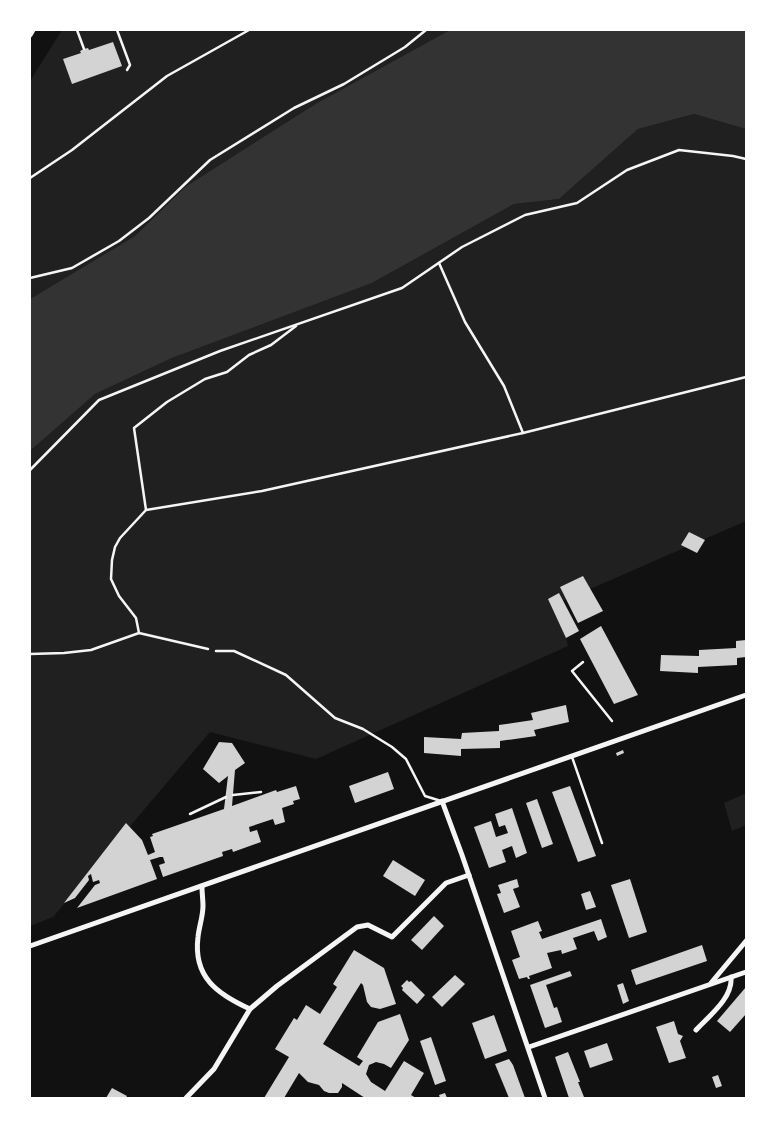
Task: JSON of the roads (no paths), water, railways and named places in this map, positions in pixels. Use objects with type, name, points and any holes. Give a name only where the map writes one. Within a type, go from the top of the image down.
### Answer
[{"type":"street","points":[[30,35],[33,30]]},
{"type":"street","points":[[30,946],[746,696]]},
{"type":"street","points":[[442,801],[545,1098]]},
{"type":"street","points":[[186,1098],[214,1069],[250,1008],[284,980],[357,927],[368,926],[392,937],[446,883],[469,875]]},
{"type":"street","points":[[202,887],[203,907],[198,939],[199,963],[207,980],[219,992],[250,1008]]},
{"type":"street","points":[[710,984],[746,941]]},
{"type":"street","points":[[528,1047],[746,972]]},
{"type":"street","points":[[696,1030],[729,993],[730,978]]},
{"type":"lane","points":[[117,30],[130,65],[127,70]]},
{"type":"lane","points":[[216,651],[234,651],[286,675],[335,718],[363,729],[392,747],[406,759],[425,796],[442,801]]},
{"type":"lane","points":[[571,756],[602,842]]}]
